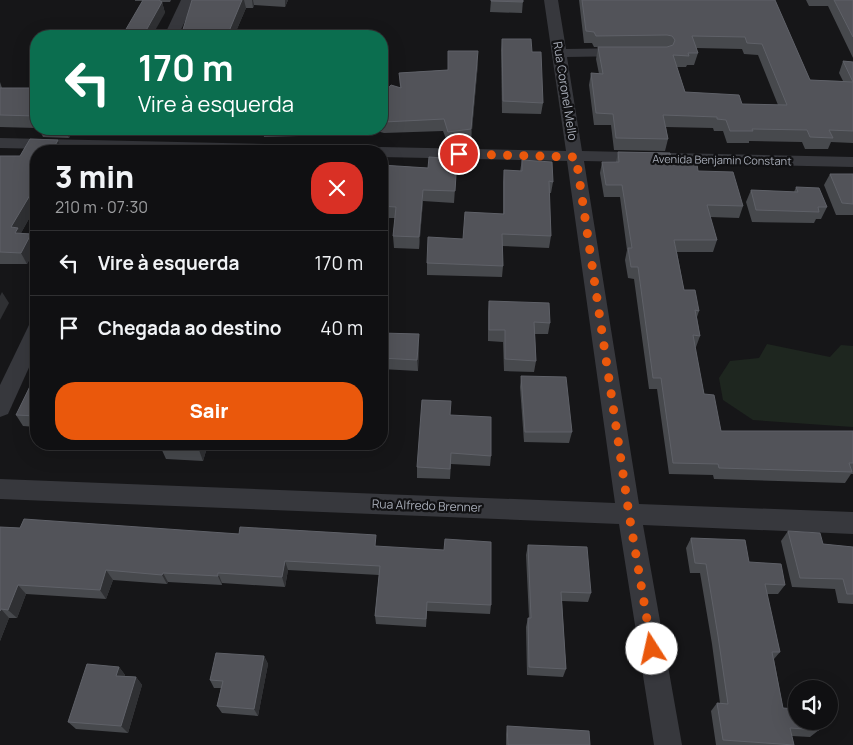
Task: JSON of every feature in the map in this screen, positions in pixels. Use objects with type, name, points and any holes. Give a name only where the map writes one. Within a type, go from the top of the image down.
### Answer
[{"type":"street","points":[[174,30],[188,0]]},
{"type":"street","name":"Rua Coronel Mello","points":[[551,0],[629,514],[668,745]]},
{"type":"street","points":[[559,53],[645,52]]},
{"type":"street","points":[[0,143],[49,145]]},
{"type":"street","name":"Avenida Benjamin Constant","points":[[388,152],[853,162]]},
{"type":"street","points":[[0,408],[30,343]]},
{"type":"street","name":"Rua Alfredo Brenner","points":[[0,489],[853,523]]},
{"type":"shaded area","points":[[767,344],[830,357],[841,345],[853,346],[853,427],[753,420],[723,400],[719,378],[730,361],[759,358]]},
{"type":"building","points":[[143,0],[159,0],[162,2],[146,30],[126,30]]},
{"type":"building","points":[[192,0],[242,0],[230,30],[183,30]]},
{"type":"building","points":[[523,0],[523,2],[491,1]]},
{"type":"building","points":[[582,0],[775,0],[810,80],[853,82],[853,131],[829,130],[833,138],[810,137],[807,130],[752,129],[753,131],[730,131],[726,120],[717,119],[717,117],[663,115],[668,139],[616,138],[613,114],[596,113],[591,73],[603,74],[598,47],[667,47],[673,45],[675,40],[672,36],[667,35],[596,36],[594,32],[586,31]],"holes":[[[692,36],[745,37],[747,43],[762,44],[787,105],[742,104],[739,95],[685,92],[673,55],[689,56],[688,53],[698,53]]]},
{"type":"building","points":[[834,0],[853,0],[853,37]]},
{"type":"building","points":[[502,39],[531,39],[532,52],[541,52],[543,103],[503,101]]},
{"type":"building","points":[[448,51],[478,51],[471,129],[448,132],[444,119],[388,122],[388,88],[391,85],[401,88],[399,73],[448,70]]},
{"type":"building","points":[[843,61],[853,62],[853,82]]},
{"type":"building","points":[[0,88],[30,88],[30,116],[0,115]]},
{"type":"building","points":[[30,139],[58,140],[55,145],[30,145],[30,195],[11,227],[18,228],[15,233],[30,234],[30,236],[21,253],[0,252],[0,156],[20,156]]},
{"type":"building","points":[[618,152],[670,153],[672,164],[697,164],[698,171],[733,172],[743,206],[707,205],[717,240],[674,240],[684,290],[695,290],[699,311],[695,310],[700,336],[693,335],[704,394],[714,395],[721,431],[853,431],[853,463],[849,463],[852,472],[719,468],[718,464],[673,463],[661,378],[653,378],[638,267],[631,267],[628,248],[632,248],[622,185],[606,185],[602,162],[619,162]]},
{"type":"building","points":[[429,157],[457,159],[455,191],[423,190],[419,237],[393,236],[396,207],[388,206],[388,165],[428,168]]},
{"type":"building","points":[[522,160],[552,162],[553,182],[549,181],[551,236],[502,234],[503,266],[427,263],[428,237],[463,239],[465,212],[504,214],[504,170],[522,171]]},
{"type":"building","points":[[830,174],[853,174],[853,204],[842,203]]},
{"type":"building","points":[[796,187],[819,188],[827,207],[818,207],[819,212],[756,210],[751,190],[798,192]]},
{"type":"building","points":[[489,301],[549,303],[550,323],[534,322],[536,361],[505,359],[505,330],[489,330]]},
{"type":"building","points":[[388,333],[419,334],[417,360],[388,358]]},
{"type":"building","points":[[521,376],[566,377],[572,432],[525,432]]},
{"type":"building","points":[[30,386],[30,416],[16,415]]},
{"type":"building","points":[[422,400],[451,401],[450,415],[491,417],[491,456],[451,453],[450,469],[417,467]]},
{"type":"building","points":[[24,519],[239,534],[240,527],[376,535],[375,546],[444,550],[445,539],[491,542],[491,605],[427,602],[426,619],[375,616],[380,566],[285,561],[282,577],[218,573],[218,576],[163,573],[162,575],[106,570],[100,590],[18,585],[8,610],[1,609],[0,611],[0,527],[20,528]]},
{"type":"building","points":[[788,531],[820,533],[823,544],[853,547],[853,594],[847,594],[843,579],[800,578]]},
{"type":"building","points":[[691,538],[745,540],[749,562],[781,564],[785,585],[765,584],[780,652],[772,652],[783,708],[788,708],[788,730],[790,730],[794,745],[723,740],[717,703],[728,704],[718,636],[706,564],[695,563]]},
{"type":"building","points":[[528,545],[587,547],[591,593],[561,592],[566,669],[529,667],[528,618],[531,618]]},
{"type":"building","points":[[216,653],[264,656],[254,709],[217,706],[223,681],[210,680]]},
{"type":"building","points":[[87,664],[119,667],[116,676],[136,677],[121,726],[68,722]]},
{"type":"building","points":[[507,726],[589,731],[590,745],[508,745]]},
{"type":"route","points":[[459,154],[576,157],[629,514],[652,649]]}]
